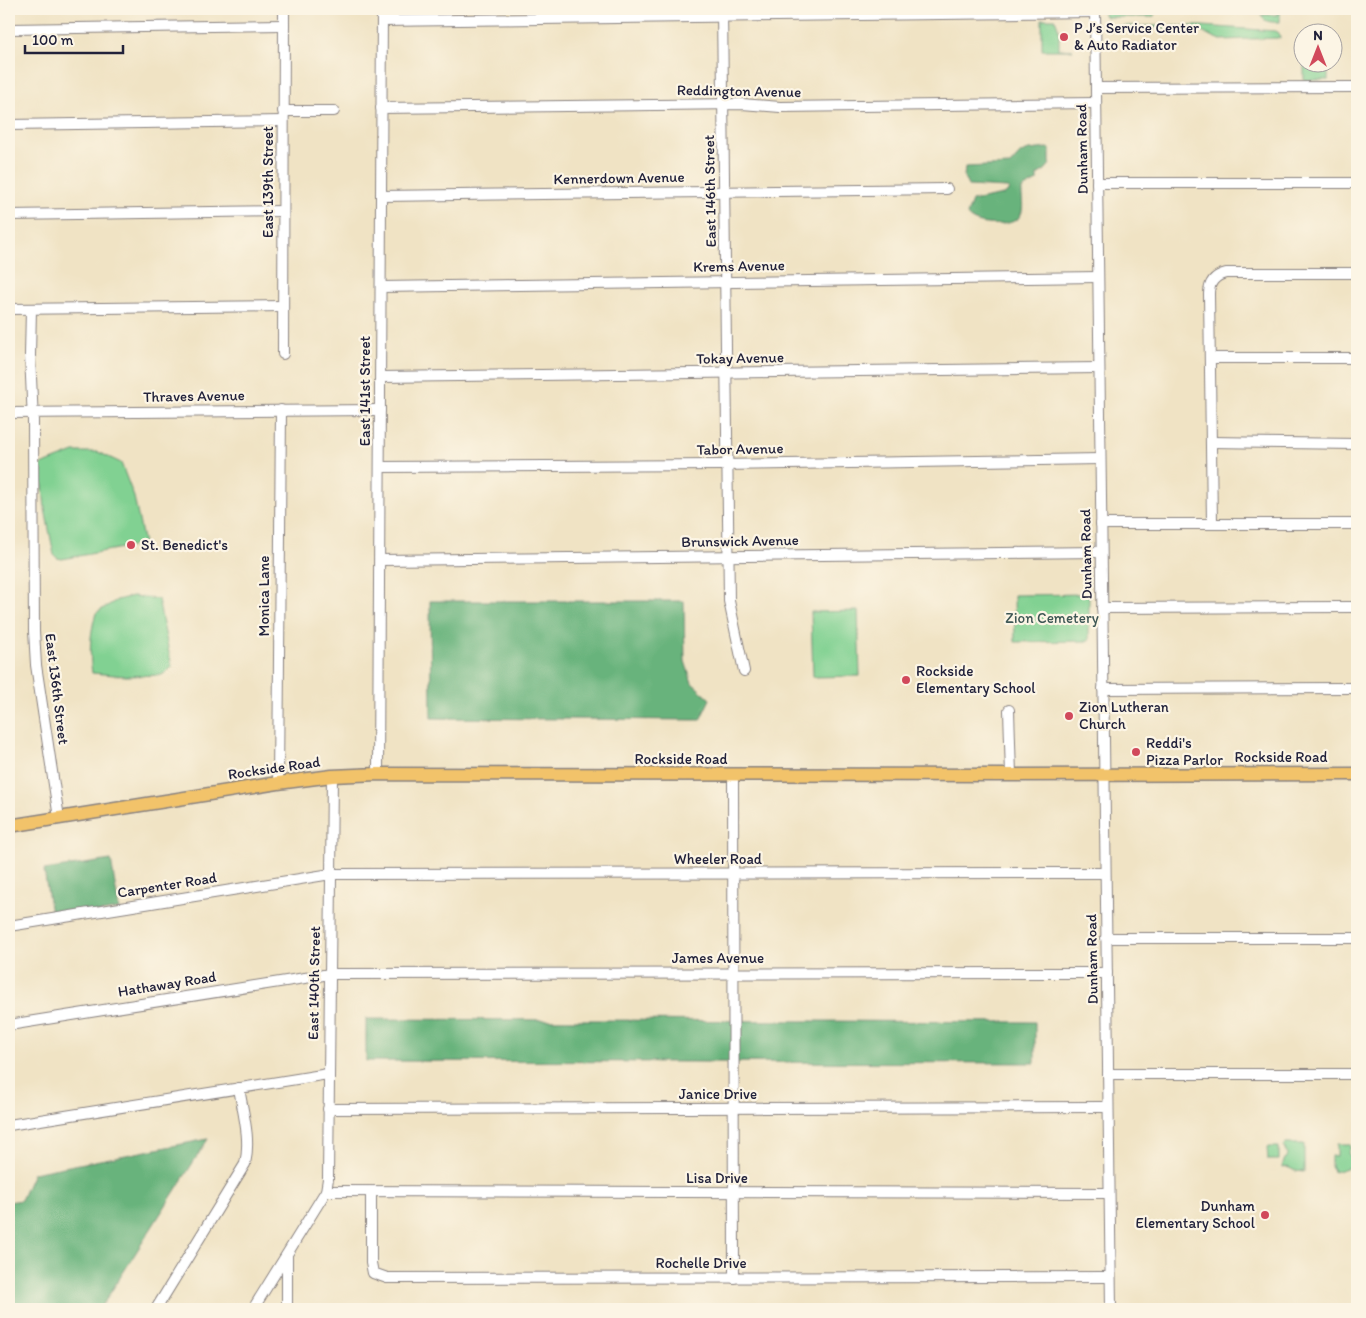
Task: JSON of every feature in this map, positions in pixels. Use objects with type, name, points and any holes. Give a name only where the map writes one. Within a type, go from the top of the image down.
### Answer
[{"type":"main road","name":"Rockside Road","points":[[9,826],[278,783],[332,776],[378,774],[1357,774]]},
{"type":"street","name":"East 139th Street","points":[[283,354],[284,9]]},
{"type":"street","name":"East 141st Street","points":[[378,774],[382,9]]},
{"type":"street","points":[[382,21],[722,13],[840,16],[1095,10]]},
{"type":"street","name":"Dunham Road","points":[[1095,10],[1108,1193],[1111,1309]]},
{"type":"street","name":"East 146th Street","points":[[722,13],[729,601],[744,671]]},
{"type":"street","points":[[9,29],[284,25]]},
{"type":"street","points":[[1096,88],[1357,87]]},
{"type":"street","name":"Reddington Avenue","points":[[381,108],[724,105],[780,107],[1096,103]]},
{"type":"street","points":[[9,125],[283,116],[334,111]]},
{"type":"street","points":[[1097,183],[1357,183]]},
{"type":"street","name":"Kennerdown Avenue","points":[[381,196],[947,189]]},
{"type":"street","points":[[9,215],[283,211]]},
{"type":"street","points":[[1212,523],[1209,288],[1211,284],[1216,277],[1226,273],[1357,274]]},
{"type":"street","name":"Krems Avenue","points":[[381,286],[1098,277]]},
{"type":"street","points":[[9,310],[283,306]]},
{"type":"street","name":"East 136th Street","points":[[31,309],[34,631],[36,665],[59,818]]},
{"type":"street","points":[[1210,358],[1357,358]]},
{"type":"street","name":"Tokay Avenue","points":[[381,377],[1099,368]]},
{"type":"street","name":"Monica Lane","points":[[278,783],[281,410]]},
{"type":"street","name":"Thraves Avenue","points":[[9,414],[380,410]]},
{"type":"street","points":[[1211,442],[1357,444]]},
{"type":"street","name":"Tabor Avenue","points":[[380,467],[728,465],[1100,459]]},
{"type":"street","points":[[1101,524],[1357,524]]},
{"type":"street","name":"Brunswick Avenue","points":[[380,560],[1101,552]]},
{"type":"street","points":[[1102,608],[1357,607]]},
{"type":"street","points":[[1103,689],[1357,688]]},
{"type":"street","points":[[1010,710],[1011,775]]},
{"type":"street","points":[[733,775],[734,1278]]},
{"type":"street","name":"East 140th Street","points":[[326,1191],[328,1171],[332,776]]},
{"type":"street","name":"Wheeler Road","points":[[331,874],[1105,873]]},
{"type":"street","name":"Carpenter Road","points":[[9,926],[331,874]]},
{"type":"street","points":[[1106,938],[1357,938]]},
{"type":"street","name":"James Avenue","points":[[330,974],[1107,973]]},
{"type":"street","name":"Hathaway Road","points":[[9,1025],[330,974]]},
{"type":"street","points":[[9,1125],[328,1074]]},
{"type":"street","points":[[1108,1074],[1357,1074]]},
{"type":"street","points":[[156,1309],[244,1164],[248,1152],[248,1138],[239,1088]]},
{"type":"street","name":"Janice Drive","points":[[328,1109],[1108,1107]]},
{"type":"street","points":[[253,1309],[326,1191]]},
{"type":"street","name":"Lisa Drive","points":[[326,1191],[1108,1193]]},
{"type":"street","name":"Rochelle Drive","points":[[371,1192],[371,1263],[373,1273],[387,1278],[1110,1277]]},
{"type":"street","points":[[287,1253],[287,1309]]},
{"type":"green space","points":[[1104,9],[1158,9],[1153,17],[1106,17]]},
{"type":"green space","points":[[1277,9],[1280,9],[1280,22],[1266,21],[1262,18],[1261,15],[1277,15]]},
{"type":"green space","points":[[1042,19],[1055,19],[1059,30],[1059,49],[1073,50],[1042,50]]},
{"type":"green space","points":[[1104,26],[1202,26],[1276,31],[1279,33],[1280,38],[1220,40],[1192,28],[1104,28]]},
{"type":"green space","points":[[1304,72],[1328,72],[1328,80],[1304,80]]},
{"type":"green space","points":[[1050,149],[1050,164],[1037,175],[1037,181],[1022,189],[1022,210],[1016,220],[1010,223],[985,224],[971,219],[967,215],[972,201],[1003,195],[1009,189],[968,186],[964,177],[965,167],[1010,165],[1021,153]]},
{"type":"green space","points":[[74,452],[98,452],[121,463],[134,497],[144,544],[62,559],[54,555],[45,509],[41,465]]},
{"type":"green space","name":"Zion Cemetery","points":[[1089,594],[1089,641],[1015,642],[1014,595]]},
{"type":"green space","points":[[133,596],[158,599],[172,667],[162,675],[126,676],[92,673],[92,628],[96,613],[117,600]]},
{"type":"green space","points":[[430,601],[684,601],[685,661],[692,683],[710,699],[700,720],[431,718]]},
{"type":"green space","points":[[858,611],[860,676],[813,677],[811,612]]},
{"type":"green space","points":[[111,860],[119,909],[52,920],[44,870]]},
{"type":"green space","points":[[366,1019],[1035,1022],[1035,1063],[366,1061]]},
{"type":"green space","points":[[208,1139],[100,1309],[9,1309],[9,1202],[21,1200],[33,1173]]},
{"type":"green space","points":[[1286,1144],[1304,1144],[1304,1172],[1287,1167],[1283,1168],[1287,1155],[1284,1146]]},
{"type":"green space","points":[[1337,1144],[1349,1144],[1351,1146],[1348,1153],[1353,1161],[1353,1166],[1334,1172],[1331,1167],[1331,1156],[1337,1156]]},
{"type":"green space","points":[[1267,1147],[1279,1147],[1279,1160],[1268,1160]]},
{"type":"place","name":"P J’s Service Center & Auto Radiator","points":[[1064,37]]},
{"type":"place","name":"St. Benedict's","points":[[131,545]]},
{"type":"place","name":"Rockside Elementary School","points":[[906,680]]},
{"type":"place","name":"Zion Lutheran Church","points":[[1069,716]]},
{"type":"place","name":"Reddi's Pizza Parlor","points":[[1136,752]]},
{"type":"place","name":"Dunham Elementary School","points":[[1265,1215]]}]
